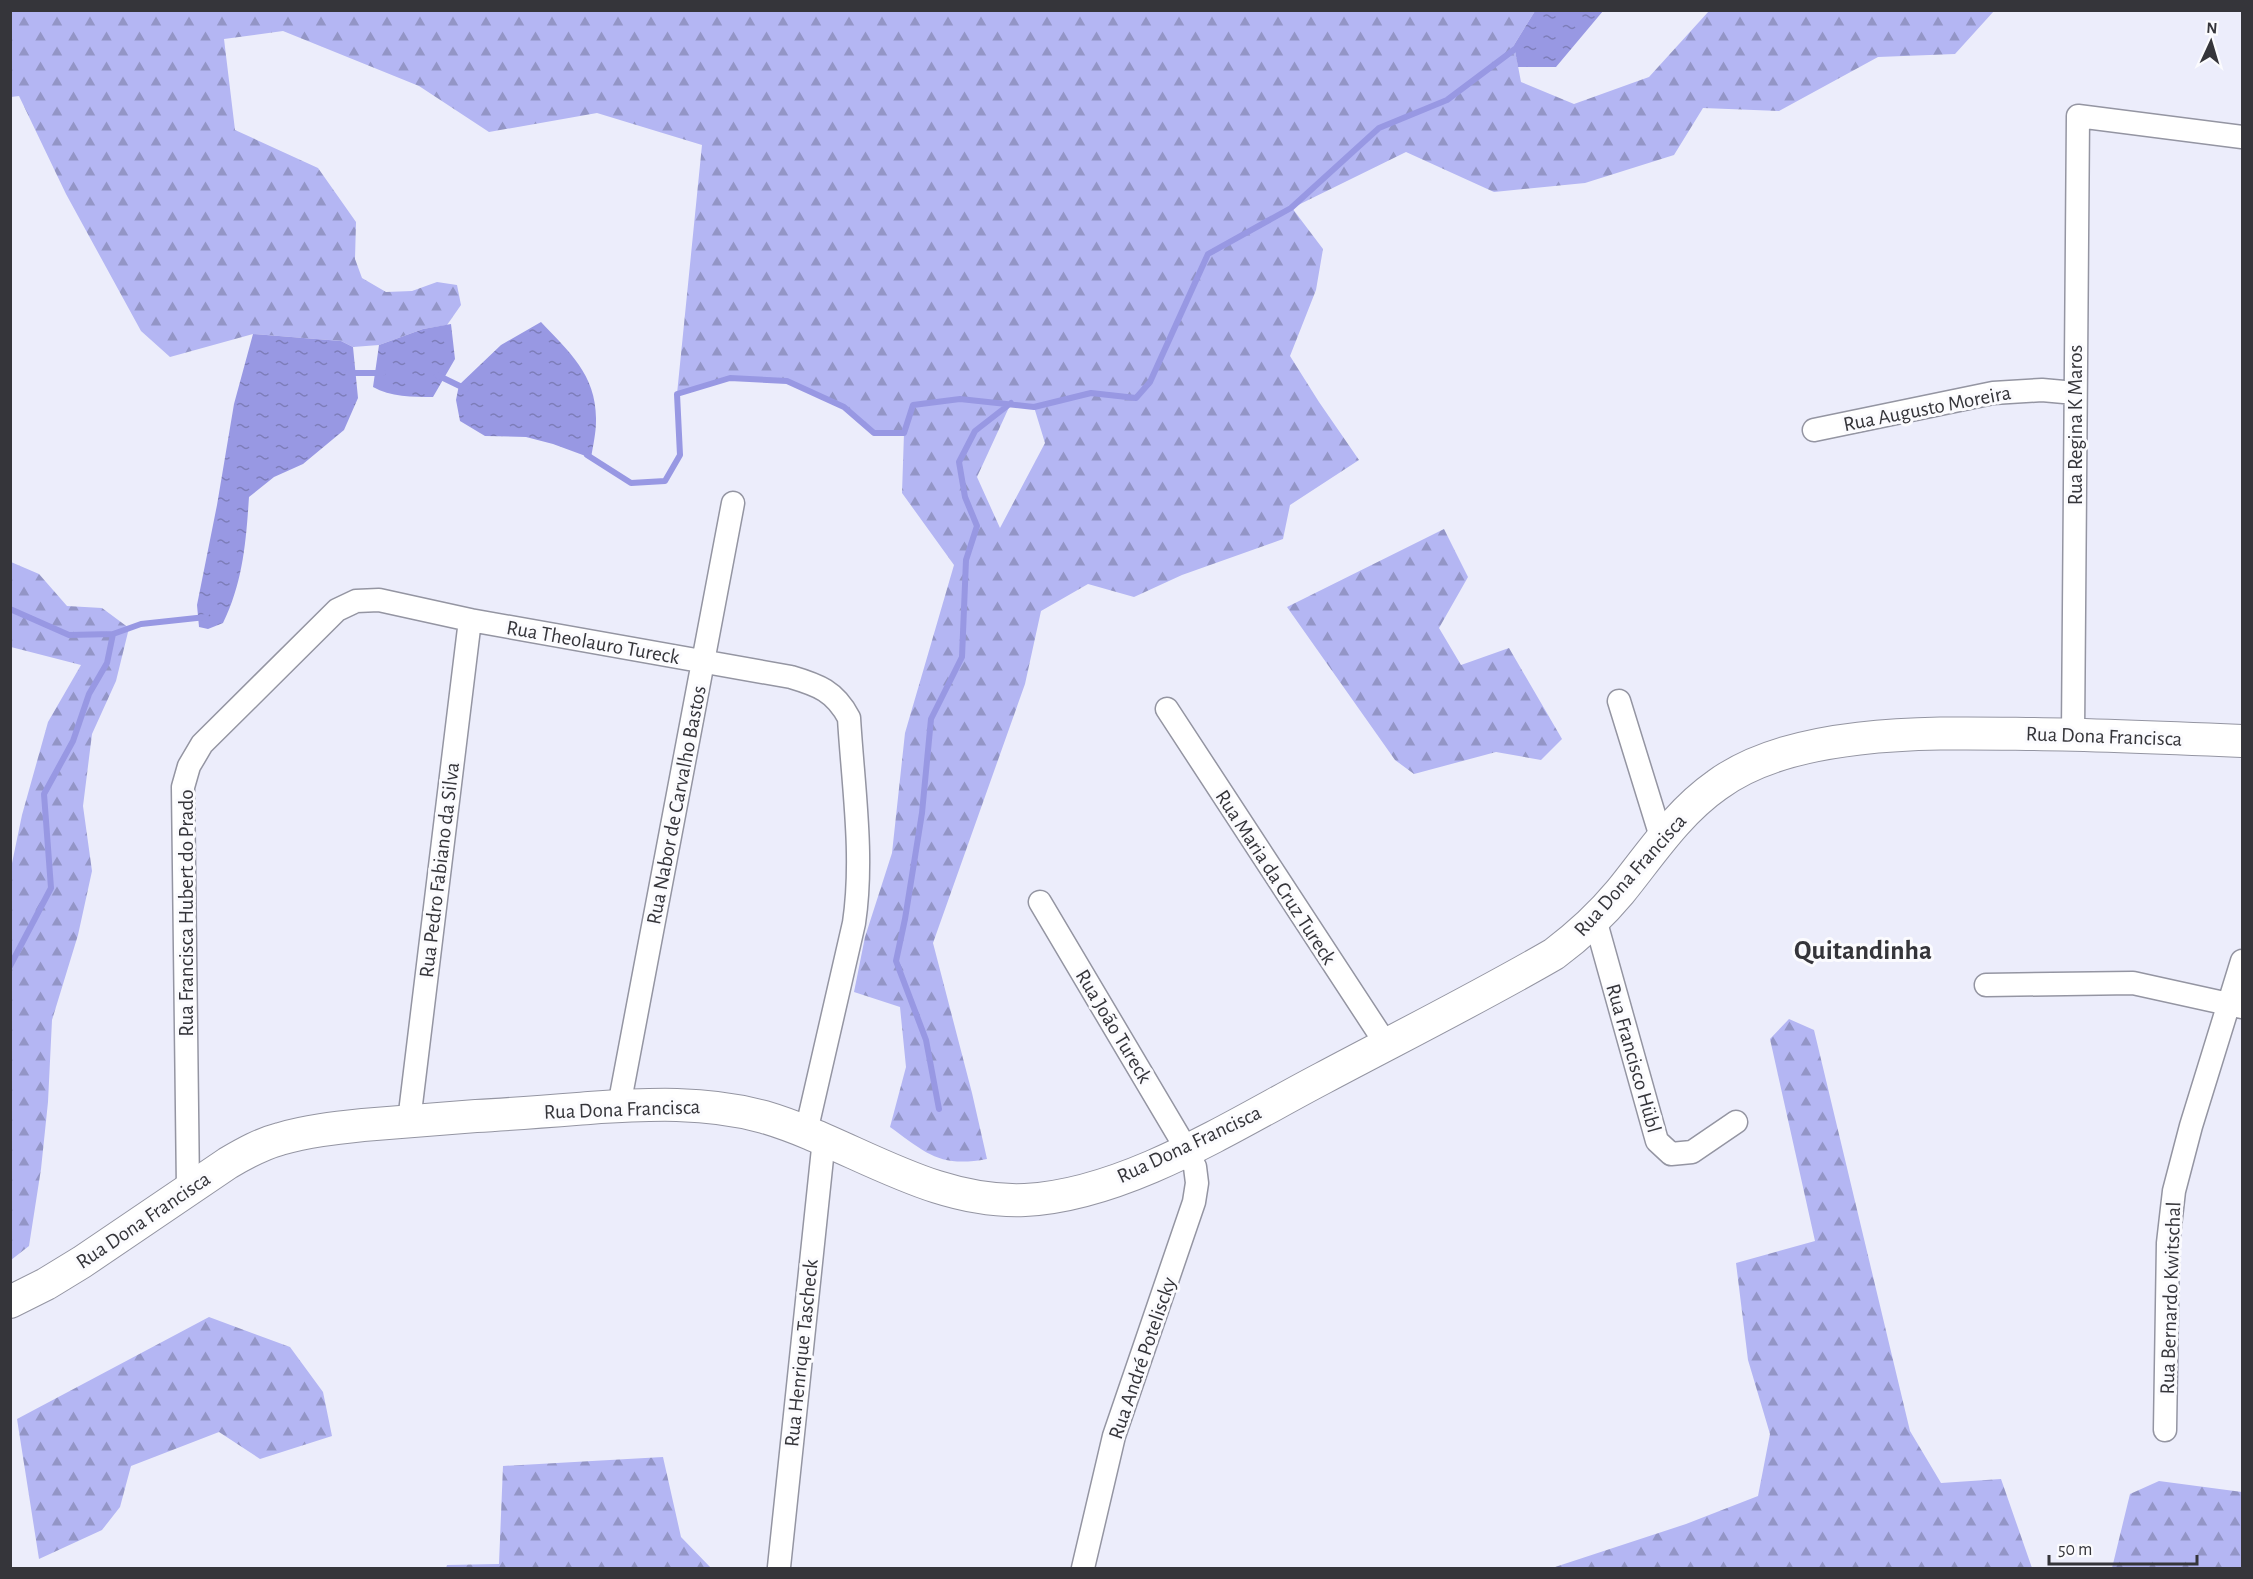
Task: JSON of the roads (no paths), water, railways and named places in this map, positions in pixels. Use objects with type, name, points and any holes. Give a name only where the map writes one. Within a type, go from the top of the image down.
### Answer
[{"type":"main road","name":"Rua Dona Francisca","points":[[10,1302],[82,1262],[236,1158],[278,1139],[336,1128],[619,1106],[666,1104],[719,1107],[760,1116],[815,1136],[908,1178],[968,1195],[997,1200],[1050,1197],[1085,1190],[1121,1178],[1187,1150],[1554,954],[1575,939],[1595,919],[1681,817],[1717,784],[1759,762],[1821,745],[1895,736],[2073,734],[2242,741]]},
{"type":"street","name":"Rua Regina K Maros","points":[[2073,734],[2078,116],[2242,137]]},
{"type":"street","name":"Rua Augusto Moreira","points":[[1814,430],[1994,393],[2042,390],[2075,393]]},
{"type":"street","name":"Rua Nabor de Carvalho Bastos","points":[[619,1106],[733,503]]},
{"type":"street","name":"Rua Theolauro Tureck","points":[[356,601],[379,600],[470,620],[791,677],[829,692]]},
{"type":"street","name":"Rua Francisca Hubert do Prado","points":[[188,1189],[183,787],[189,766],[202,744],[337,610],[356,601]]},
{"type":"street","name":"Rua Pedro Fabiano da Silva","points":[[409,1121],[470,620]]},
{"type":"street","name":"Rua Henrique Tascheck","points":[[779,1567],[815,1136],[858,897],[858,861],[849,718],[841,703],[829,692]]},
{"type":"street","points":[[1619,701],[1662,840]]},
{"type":"street","name":"Rua Maria da Cruz Tureck","points":[[1167,709],[1386,1044]]},
{"type":"street","name":"Rua João Tureck","points":[[1040,902],[1187,1150]]},
{"type":"street","name":"Rua Francisco Hübl","points":[[1595,919],[1657,1141],[1671,1154],[1692,1152],[1736,1122]]},
{"type":"street","name":"Rua Bernardo Kwitschal","points":[[2165,1430],[2171,1210],[2192,1126],[2236,1005],[2242,961]]},
{"type":"street","points":[[1986,985],[2133,983],[2236,1005]]},
{"type":"street","name":"Rua André Poteliscky","points":[[1083,1569],[1114,1437],[1194,1202],[1197,1183],[1195,1167],[1187,1150]]},
{"type":"water","points":[[1535,11],[1603,11],[1556,67],[1518,67],[1514,45]]},
{"type":"water","points":[[541,322],[571,354],[592,390],[596,421],[591,458],[526,437],[485,436],[460,421],[456,400],[459,385],[501,345]]},
{"type":"water","points":[[451,324],[455,359],[433,397],[394,395],[373,387],[379,345],[423,329]]},
{"type":"water","points":[[253,334],[341,341],[353,347],[358,398],[344,430],[303,464],[274,477],[249,497],[245,546],[235,592],[223,623],[208,629],[199,627],[197,605],[234,404]]},
{"type":"waterway","points":[[587,455],[631,483],[665,481],[680,455],[677,394],[730,378],[787,381],[844,407],[874,433],[904,433],[913,405],[960,399],[1034,407],[1091,393],[1136,398],[1150,382],[1208,254],[1291,208],[1379,128],[1447,100],[1519,46]]},
{"type":"waterway","points":[[348,373],[383,373]]},
{"type":"waterway","points":[[437,375],[466,389]]},
{"type":"waterway","points":[[939,1109],[926,1040],[896,961],[922,813],[931,719],[962,657],[966,560],[977,526],[965,497],[959,462],[975,431],[1011,403]]},
{"type":"waterway","points":[[10,609],[69,635],[113,634],[141,624],[206,617]]},
{"type":"waterway","points":[[10,966],[51,888],[44,794],[73,741],[89,694],[107,663],[113,634]]},
{"type":"district","name":"Quitandinha","points":[[1863,950]]}]
